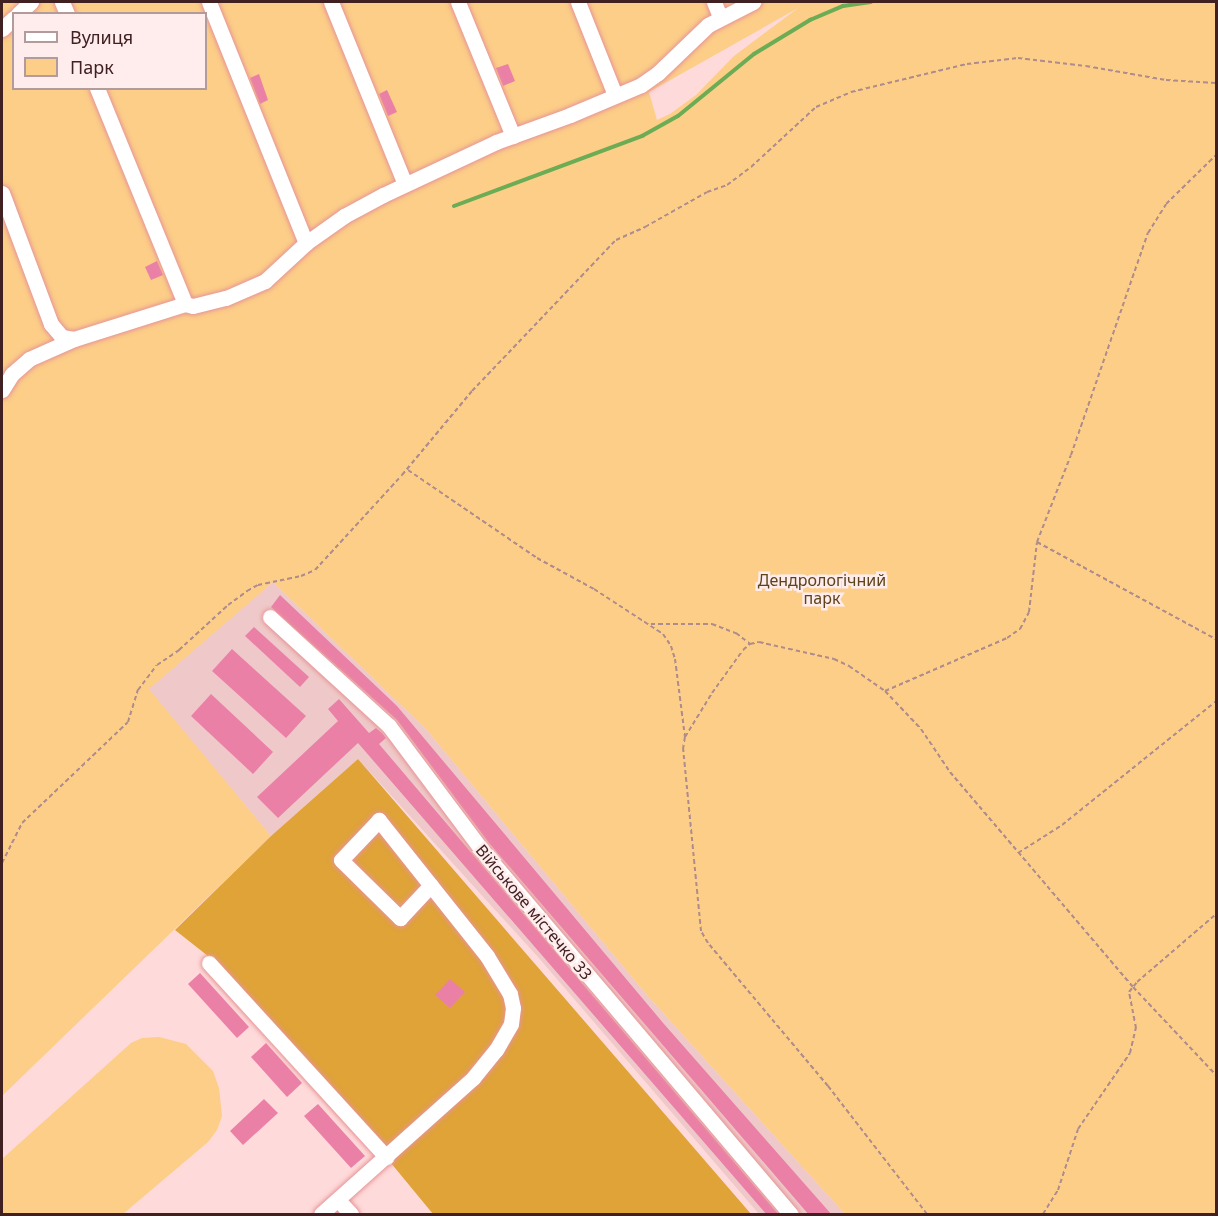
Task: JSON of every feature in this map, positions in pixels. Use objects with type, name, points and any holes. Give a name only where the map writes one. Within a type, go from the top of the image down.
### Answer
[{"type":"street","points":[[209,2],[306,243]]},
{"type":"street","points":[[331,2],[405,184]]},
{"type":"street","points":[[458,2],[513,136]]},
{"type":"street","points":[[578,2],[615,95]]},
{"type":"street","points":[[714,2],[720,17]]},
{"type":"street","points":[[2,390],[12,374],[29,359],[74,339],[184,304],[193,306],[226,298],[265,281],[306,243],[344,216],[405,184],[513,136],[641,85],[658,73],[699,32],[720,17],[753,2]]},
{"type":"street","points":[[99,90],[184,304]]},
{"type":"street","points":[[2,193],[51,324],[62,337],[74,339]]},
{"type":"street","name":"Військове містечко 33","points":[[270,617],[389,726],[481,849],[791,1215]]},
{"type":"street","points":[[321,1215],[473,1078],[496,1050],[511,1024],[513,1008],[510,994],[488,956],[379,820],[341,860],[400,918],[431,885]]},
{"type":"street","points":[[209,963],[386,1157]]},
{"type":"street","points":[[338,1200],[351,1215]]},
{"type":"path","points":[[2,863],[22,823],[128,722],[138,690],[157,665],[179,650],[228,605],[248,591],[258,585],[301,576],[315,570],[407,469],[472,392],[616,240],[707,192],[727,185],[751,167],[816,107],[851,92],[967,64],[1000,60],[1040,61],[1166,80],[1216,83]]},
{"type":"path","points":[[885,691],[1007,638],[1020,629],[1029,612],[1037,542],[1071,455],[1148,233],[1166,204],[1216,155]]},
{"type":"path","points":[[407,469],[537,558],[594,589],[663,634],[671,646],[685,737],[683,749],[701,931],[708,944],[828,1086],[927,1215]]},
{"type":"path","points":[[1037,542],[1216,639]]},
{"type":"path","points":[[650,624],[712,624],[736,633],[750,644]]},
{"type":"path","points":[[685,737],[712,693],[743,650],[750,644],[759,642],[834,659],[849,666],[885,691],[921,729],[950,772],[1132,987],[1216,1075]]},
{"type":"path","points":[[1018,853],[1062,825],[1216,701]]},
{"type":"path","points":[[1043,1215],[1058,1191],[1078,1129],[1130,1053],[1136,1028],[1129,992],[1216,914]]},
{"type":"shaded area","points":[[273,582],[426,729],[646,994],[845,1214],[759,1214],[538,957],[358,759],[271,836],[148,689]]},
{"type":"shaded area","points":[[358,759],[751,1214],[433,1214],[213,960],[175,930],[271,836]]},
{"type":"green space","name":"Дендрологічний парк","points":[[2,2],[1216,2],[1216,1214],[845,1214],[646,994],[426,729],[273,582],[149,689],[271,836],[2,1096]],"holes":[[[798,8],[734,56],[696,95],[670,114],[657,120],[649,92]]]},
{"type":"green space","points":[[159,1037],[186,1044],[213,1071],[219,1088],[222,1116],[217,1130],[208,1142],[123,1214],[2,1214],[2,1159],[131,1043],[142,1038]]},
{"type":"building","points":[[508,64],[515,81],[503,86],[496,68]]},
{"type":"building","points":[[259,74],[268,100],[260,104],[250,78]]},
{"type":"building","points":[[387,90],[397,112],[388,116],[379,94]]},
{"type":"building","points":[[157,261],[163,275],[151,280],[145,267]]},
{"type":"building","points":[[280,595],[397,706],[664,1024],[832,1215],[809,1215],[489,843],[397,720],[271,607]]},
{"type":"building","points":[[254,627],[309,677],[300,687],[245,636]]},
{"type":"building","points":[[232,649],[306,716],[286,738],[212,671]]},
{"type":"building","points":[[211,694],[273,752],[253,774],[191,716]]},
{"type":"building","points":[[339,699],[369,733],[376,728],[382,733],[386,738],[379,744],[779,1215],[767,1215],[358,743],[278,818],[257,797],[338,721],[328,709]]},
{"type":"building","points":[[200,973],[249,1027],[237,1038],[188,984]]},
{"type":"building","points":[[450,979],[465,992],[450,1008],[435,995]]},
{"type":"building","points":[[266,1043],[302,1083],[287,1097],[251,1057]]},
{"type":"building","points":[[264,1099],[278,1113],[243,1145],[230,1131]]},
{"type":"building","points":[[318,1104],[365,1156],[351,1168],[304,1116]]},
{"type":"waterway","points":[[454,206],[642,136],[678,116],[754,54],[810,20],[843,6],[871,2]]}]
